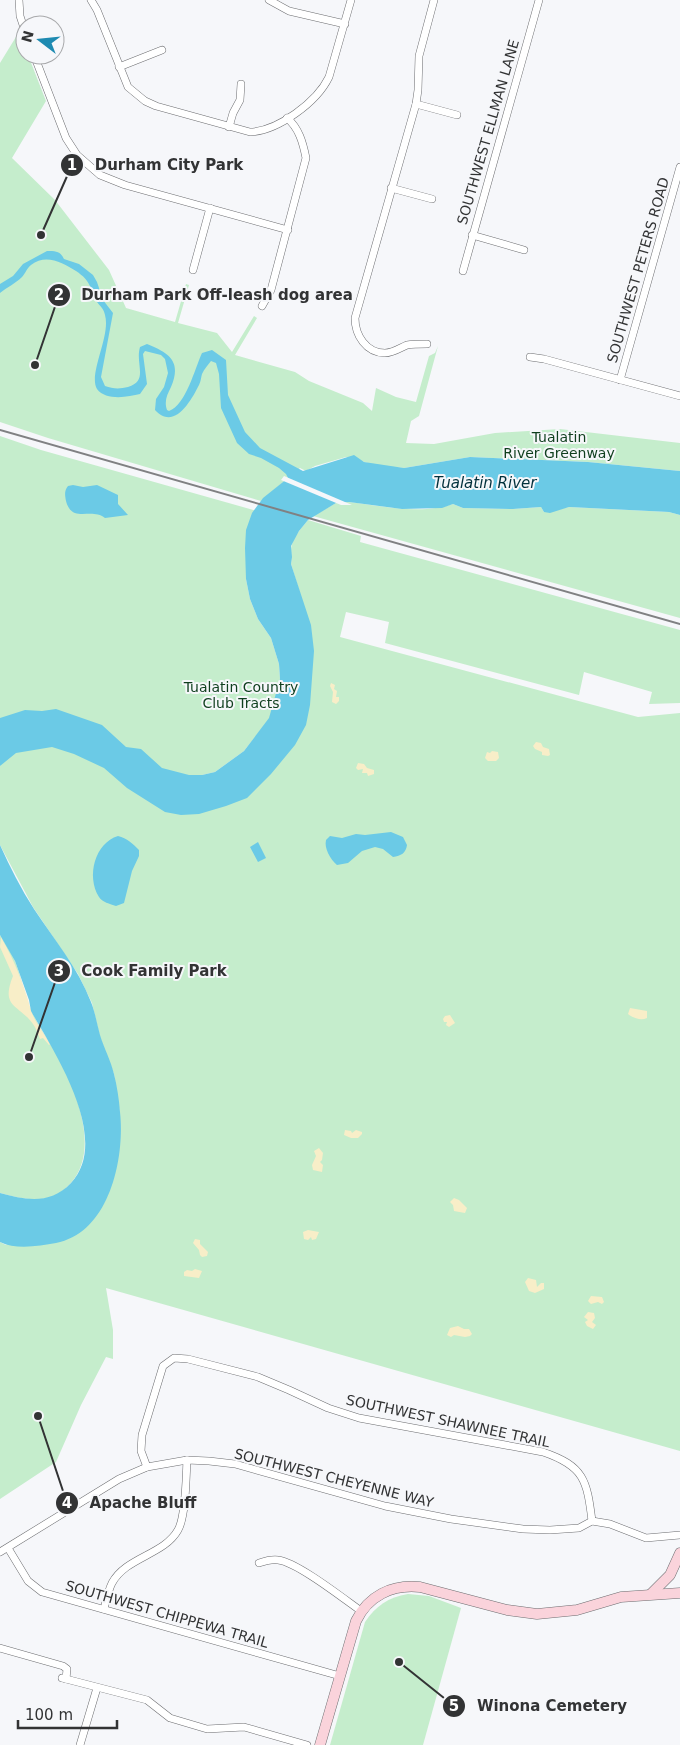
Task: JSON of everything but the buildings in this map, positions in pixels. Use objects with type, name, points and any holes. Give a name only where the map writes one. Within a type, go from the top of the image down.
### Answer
[{"type":"main road","points":[[650,1594],[670,1575],[680,1553]]},
{"type":"main road","points":[[320,1745],[353,1626],[361,1611],[369,1602],[384,1592],[407,1586],[430,1588],[507,1610],[537,1614],[565,1612],[611,1599],[650,1594],[680,1593]]},
{"type":"street","points":[[19,0],[20,15]]},
{"type":"street","points":[[92,0],[128,87],[138,96],[150,104],[242,131],[257,132],[287,118],[315,97],[324,87],[329,77],[352,0]]},
{"type":"street","points":[[270,0],[289,11],[345,24]]},
{"type":"street","points":[[427,344],[406,346],[392,352],[375,352],[361,341],[355,325],[355,318],[416,104],[419,56],[434,0]]},
{"type":"street","name":"SOUTHWEST ELLMAN LANE","points":[[462,271],[538,0]]},
{"type":"street","points":[[119,67],[162,50]]},
{"type":"street","points":[[38,65],[66,138],[77,155],[100,175],[125,185],[288,230]]},
{"type":"street","points":[[229,127],[233,113],[240,100],[241,84]]},
{"type":"street","points":[[416,104],[457,115]]},
{"type":"street","points":[[262,306],[271,290],[306,158],[302,141],[294,124],[287,118]]},
{"type":"street","name":"SOUTHWEST PETERS ROAD","points":[[620,380],[680,167]]},
{"type":"street","points":[[392,188],[432,199]]},
{"type":"street","points":[[193,270],[210,208]]},
{"type":"street","points":[[472,235],[524,250]]},
{"type":"street","points":[[530,357],[544,359],[680,396]]},
{"type":"street","name":"SOUTHWEST SHAWNEE TRAIL","points":[[147,1467],[141,1451],[142,1435],[158,1378],[163,1366],[174,1358],[188,1358],[258,1377],[328,1408],[360,1418],[543,1452],[554,1456],[566,1462],[582,1476],[586,1486],[592,1520]]},
{"type":"street","points":[[104,1609],[112,1582],[126,1568],[169,1541],[179,1529],[183,1515],[187,1460]]},
{"type":"street","name":"SOUTHWEST CHEYENNE WAY","points":[[0,1552],[119,1479],[147,1467],[187,1460],[235,1464],[385,1506],[451,1519],[523,1529],[550,1530],[579,1528],[592,1520]]},
{"type":"street","points":[[592,1520],[610,1524],[646,1538],[680,1535]]},
{"type":"street","name":"SOUTHWEST CHIPPEWA TRAIL","points":[[8,1548],[28,1581],[42,1592],[340,1676]]},
{"type":"street","points":[[259,1563],[279,1560],[296,1567],[361,1611]]},
{"type":"street","points":[[0,1648],[63,1666],[66,1670],[64,1678],[147,1700],[170,1718],[207,1729],[244,1727],[306,1745]]},
{"type":"street","points":[[80,1745],[96,1688]]},
{"type":"green space","name":"Tualatin River Greenway","points":[[15,39],[15,65],[32,65],[46,101],[12,158],[55,200],[109,270],[126,308],[175,322],[186,284],[189,285],[178,323],[217,333],[232,352],[254,316],[257,318],[235,355],[295,372],[309,381],[363,403],[372,411],[376,388],[396,397],[416,402],[429,356],[435,353],[438,346],[419,416],[411,421],[406,443],[434,444],[495,433],[560,429],[680,443],[680,471],[588,462],[470,457],[404,468],[379,466],[346,457],[315,466],[306,471],[300,468],[261,501],[0,422],[0,63]]},
{"type":"green space","name":"Tualatin Country Club Tracts","points":[[0,436],[41,450],[257,511],[246,579],[250,599],[258,619],[271,638],[279,664],[280,679],[270,718],[244,751],[215,772],[189,775],[205,780],[245,752],[271,718],[311,629],[291,564],[292,544],[308,520],[361,536],[360,542],[680,630],[680,703],[649,704],[652,692],[584,672],[579,695],[385,643],[389,622],[346,612],[340,637],[638,717],[680,713],[680,1451],[106,1288],[113,1330],[113,1359],[106,1357],[81,1405],[56,1462],[0,1499],[0,1242],[6,1245],[120,1141],[120,1114],[114,1074],[100,1037],[92,1003],[78,974],[33,907],[0,845],[0,766],[2,762],[0,759]]},
{"type":"green space","points":[[349,502],[415,509],[428,509],[453,504],[463,508],[513,509],[541,507],[544,512],[569,507],[669,512],[680,515],[680,618],[313,516],[336,503]]},
{"type":"green space","points":[[0,935],[15,961],[32,1012],[66,1072],[81,1113],[84,1128],[85,1144],[78,1172],[70,1184],[62,1191],[46,1198],[29,1199],[0,1193]]},
{"type":"green space","points":[[408,1594],[429,1596],[461,1608],[423,1745],[330,1745],[365,1622],[383,1603],[394,1597]]},
{"type":"sand","points":[[331,683],[335,685],[336,697],[339,697],[339,701],[336,704],[332,702],[333,692],[330,686]]},
{"type":"sand","points":[[536,742],[549,749],[550,755],[542,755],[542,752],[535,749],[533,746]]},
{"type":"sand","points":[[492,751],[498,752],[499,758],[496,761],[488,761],[485,758],[487,752],[490,753]]},
{"type":"sand","points":[[358,763],[374,770],[374,774],[368,776],[367,773],[362,773],[363,769],[358,770],[356,768]]},
{"type":"sand","points":[[1,937],[18,972],[32,1014],[49,1045],[43,1038],[40,1039],[33,1024],[10,1000],[10,986],[13,976],[0,947]]},
{"type":"sand","points":[[630,1008],[647,1011],[647,1018],[635,1018],[628,1014]]},
{"type":"sand","points":[[450,1015],[455,1023],[449,1027],[443,1019],[445,1016]]},
{"type":"sand","points":[[345,1130],[352,1133],[356,1130],[362,1132],[362,1134],[358,1138],[351,1138],[344,1135]]},
{"type":"sand","points":[[319,1148],[323,1153],[320,1162],[323,1165],[322,1172],[313,1170],[312,1165],[316,1156],[314,1151]]},
{"type":"sand","points":[[454,1198],[467,1208],[465,1213],[454,1211],[453,1205],[450,1202]]},
{"type":"sand","points":[[308,1230],[319,1232],[316,1239],[312,1240],[311,1237],[308,1240],[304,1239],[303,1232]]},
{"type":"sand","points":[[195,1239],[200,1240],[200,1244],[208,1252],[207,1256],[202,1257],[200,1255],[199,1250],[193,1243]]},
{"type":"sand","points":[[195,1269],[202,1271],[199,1278],[184,1276],[184,1272],[187,1270],[192,1271]]},
{"type":"sand","points":[[528,1278],[536,1280],[537,1287],[544,1283],[544,1289],[535,1293],[529,1291],[525,1282]]},
{"type":"sand","points":[[591,1296],[602,1297],[604,1302],[602,1304],[598,1302],[591,1304],[588,1301]]},
{"type":"sand","points":[[588,1312],[594,1313],[595,1318],[592,1322],[596,1325],[593,1329],[587,1326],[585,1322],[588,1320],[584,1317]]},
{"type":"sand","points":[[458,1326],[469,1329],[472,1334],[465,1337],[454,1335],[451,1337],[447,1335],[450,1328]]},
{"type":"water","name":"Tualatin River","points":[[47,251],[59,253],[64,259],[79,264],[93,275],[103,300],[113,313],[101,377],[105,386],[125,388],[138,381],[140,376],[140,347],[147,344],[162,351],[174,364],[174,378],[166,401],[166,407],[169,411],[180,402],[185,394],[202,353],[212,350],[226,360],[228,395],[245,432],[260,448],[303,471],[354,455],[364,462],[404,468],[470,457],[588,462],[680,471],[680,515],[669,512],[569,507],[550,513],[544,512],[541,507],[513,509],[463,508],[453,504],[442,508],[402,509],[349,502],[336,503],[308,520],[299,531],[291,546],[291,564],[311,625],[314,651],[310,705],[306,725],[295,745],[271,774],[247,798],[199,814],[181,815],[165,812],[127,788],[104,768],[74,754],[52,747],[16,753],[0,766],[0,718],[25,710],[42,711],[56,709],[102,725],[126,747],[141,749],[162,768],[189,775],[215,772],[244,751],[269,718],[280,679],[279,664],[271,638],[258,619],[250,599],[246,579],[245,548],[246,530],[252,513],[263,498],[288,478],[286,474],[261,458],[249,454],[237,443],[221,408],[219,374],[216,363],[211,361],[202,374],[199,385],[191,399],[175,416],[162,416],[155,410],[156,399],[164,387],[168,373],[165,359],[161,355],[145,351],[143,354],[147,384],[140,394],[111,397],[101,393],[97,389],[95,374],[105,333],[105,315],[85,278],[60,262],[54,260],[37,261],[28,268],[23,276],[0,293],[0,284],[13,276],[23,264]]},
{"type":"water","points":[[97,485],[118,495],[118,504],[128,515],[105,518],[100,515],[77,514],[73,512],[66,501],[65,493],[68,486],[83,487]]},
{"type":"water","points":[[391,832],[403,837],[407,845],[404,852],[396,857],[393,857],[383,849],[375,847],[362,851],[348,863],[337,865],[330,857],[326,846],[326,840],[330,836],[342,838],[356,834],[365,835]]},
{"type":"water","points":[[118,836],[127,840],[139,850],[139,856],[132,871],[124,903],[116,906],[100,899],[95,889],[93,870],[98,853],[110,840]]},
{"type":"water","points":[[258,842],[266,858],[258,862],[250,847]]},
{"type":"water","points":[[0,845],[25,894],[86,989],[113,1069],[120,1107],[120,1150],[110,1191],[101,1209],[89,1225],[74,1236],[56,1243],[35,1246],[20,1247],[0,1242],[0,1193],[28,1199],[46,1198],[55,1195],[71,1183],[82,1165],[85,1143],[82,1120],[75,1096],[65,1072],[31,1011],[15,961],[0,935]]},
{"type":"pier","points":[[284,476],[352,505],[341,505],[281,480]]},
{"type":"railway","points":[[0,430],[680,624]]},
{"type":"place","name":"Durham City Park","points":[[41,235]]},
{"type":"place","name":"Durham Park Off-leash dog area","points":[[35,365]]},
{"type":"place","name":"Cook Family Park","points":[[29,1057]]},
{"type":"place","name":"Apache Bluff","points":[[38,1416]]},
{"type":"place","name":"Winona Cemetery","points":[[399,1662]]}]
